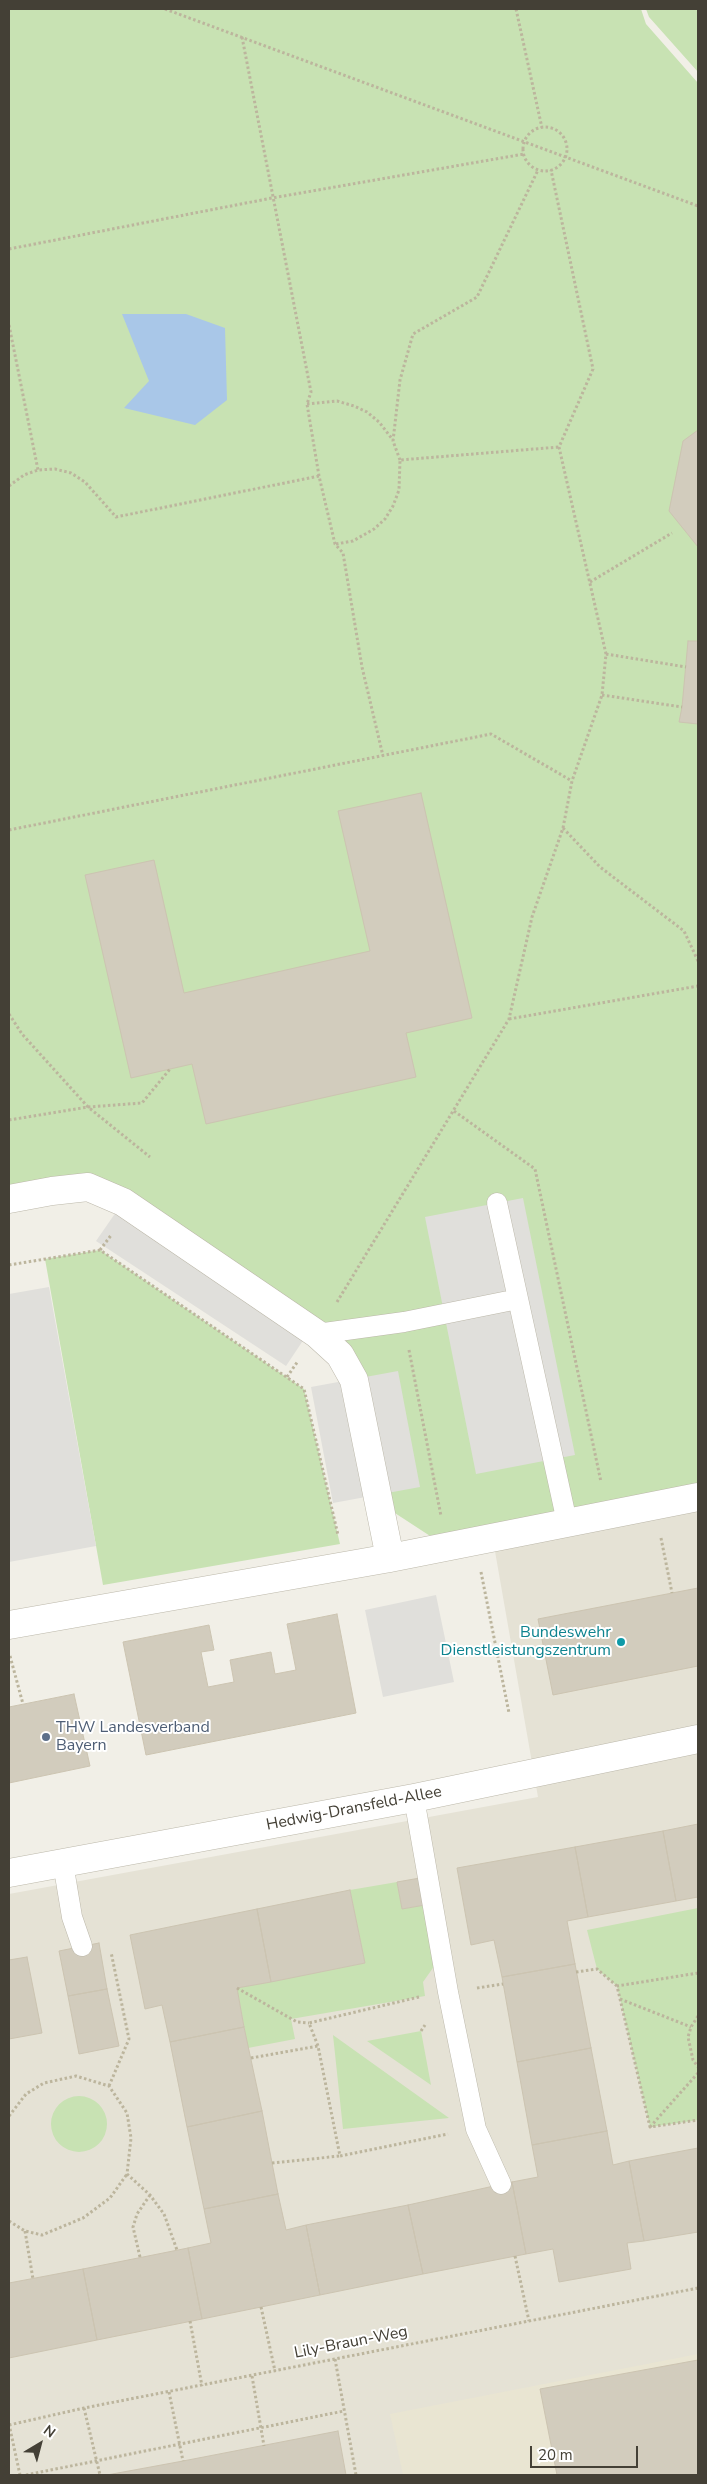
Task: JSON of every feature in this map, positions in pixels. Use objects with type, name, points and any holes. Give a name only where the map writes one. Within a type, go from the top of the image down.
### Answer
[{"type":"street","points":[[9,1199],[52,1190],[88,1187],[123,1202],[317,1334],[340,1355],[354,1380],[390,1558]]},
{"type":"street","points":[[9,1625],[390,1558],[698,1498]]},
{"type":"street","name":"Hedwig-Dransfeld-Allee","points":[[9,1873],[414,1798],[698,1739]]},
{"type":"lane","points":[[498,1203],[567,1522]]},
{"type":"lane","points":[[317,1334],[404,1322],[518,1300]]},
{"type":"lane","points":[[414,1798],[448,1992],[476,2128],[500,2184]]},
{"type":"lane","points":[[63,1863],[72,1917],[82,1946]]},
{"type":"path","points":[[165,9],[698,206]]},
{"type":"path","points":[[516,9],[542,128]]},
{"type":"path","points":[[242,37],[311,392],[307,404],[319,476],[335,544],[343,553],[362,667],[383,756]]},
{"type":"path","points":[[542,128],[560,133],[567,144],[566,157],[557,168],[538,170],[532,166],[524,154],[525,142],[534,130],[542,128]]},
{"type":"path","points":[[9,249],[272,198],[524,154]]},
{"type":"path","points":[[393,441],[400,380],[413,334],[477,297],[538,170]]},
{"type":"path","points":[[287,1377],[317,1334],[454,1111],[508,1019],[532,917],[564,828],[572,781],[602,695],[606,654],[559,447],[593,369],[551,170]]},
{"type":"path","points":[[9,325],[38,470]]},
{"type":"path","points":[[307,404],[337,401],[367,412],[379,422],[393,441],[400,460],[399,490],[393,506],[385,518],[374,529],[353,541],[335,544]]},
{"type":"path","points":[[400,460],[559,447]]},
{"type":"path","points":[[9,486],[24,474],[38,470],[55,469],[71,473],[85,482],[116,516],[319,476]]},
{"type":"path","points":[[590,582],[672,533]]},
{"type":"path","points":[[606,654],[686,667]]},
{"type":"path","points":[[602,695],[682,707]]},
{"type":"path","points":[[9,830],[491,734],[572,781]]},
{"type":"path","points":[[564,828],[600,867],[684,931],[698,961]]},
{"type":"path","points":[[508,1019],[698,986]]},
{"type":"path","points":[[9,1014],[22,1034],[88,1107],[150,1157]]},
{"type":"path","points":[[9,1120],[88,1107],[142,1103],[170,1069]]},
{"type":"path","points":[[454,1111],[535,1169],[608,1515]]},
{"type":"path","points":[[9,1265],[100,1250],[304,1389],[343,1566]]},
{"type":"path","points":[[404,1322],[447,1546]]},
{"type":"path","points":[[661,1535],[672,1593]]},
{"type":"path","points":[[480,1569],[509,1714]]},
{"type":"path","points":[[9,1651],[23,1704]]},
{"type":"path","points":[[109,2086],[129,2039],[111,1951]]},
{"type":"path","points":[[576,1972],[597,1969],[617,1986],[650,2127]]},
{"type":"path","points":[[617,1986],[698,1973]]},
{"type":"path","points":[[236,1988],[298,2022],[309,2023],[448,1992]]},
{"type":"path","points":[[619,1999],[691,2027]]},
{"type":"path","points":[[698,2016],[691,2027],[689,2048],[693,2060],[698,2067]]},
{"type":"path","points":[[309,2023],[318,2046],[340,2156]]},
{"type":"path","points":[[251,2058],[318,2046]]},
{"type":"path","points":[[650,2127],[698,2073]]},
{"type":"path","points":[[9,2116],[13,2108],[26,2094],[44,2083],[76,2076],[109,2086],[127,2113],[131,2138],[127,2174],[110,2198],[83,2218],[42,2235],[25,2231],[9,2221]]},
{"type":"path","points":[[9,2106],[13,2108]]},
{"type":"path","points":[[650,2127],[698,2120]]},
{"type":"path","points":[[272,2163],[340,2156],[476,2128]]},
{"type":"path","points":[[127,2174],[150,2195],[164,2214],[177,2250]]},
{"type":"path","points":[[140,2257],[133,2227],[137,2214],[150,2195]]},
{"type":"path","points":[[25,2231],[33,2279]]},
{"type":"path","points":[[516,2256],[529,2321]]},
{"type":"path","name":"Lily-Braun-Weg","points":[[9,2425],[84,2408],[698,2288]]},
{"type":"path","points":[[261,2307],[275,2371]]},
{"type":"path","points":[[190,2321],[202,2386]]},
{"type":"path","points":[[335,2359],[356,2475]]},
{"type":"path","points":[[252,2376],[264,2446]]},
{"type":"path","points":[[169,2392],[183,2461]]},
{"type":"path","points":[[84,2408],[100,2475]]},
{"type":"path","points":[[26,2475],[344,2411]]},
{"type":"path","points":[[9,2425],[20,2475]]},
{"type":"shaded area","points":[[523,1198],[575,1455],[476,1474],[425,1217]]},
{"type":"shaded area","points":[[123,1202],[310,1330],[286,1366],[96,1241]]},
{"type":"shaded area","points":[[49,1287],[96,1546],[9,1562],[9,1294]]},
{"type":"shaded area","points":[[398,1371],[420,1487],[333,1503],[311,1387]]},
{"type":"shaded area","points":[[698,1474],[698,2475],[9,2475],[9,1894],[538,1797],[489,1517]]},
{"type":"shaded area","points":[[436,1595],[454,1682],[383,1697],[365,1610]]},
{"type":"shaded area","points":[[698,2354],[698,2475],[403,2475],[390,2414]]},
{"type":"green space","points":[[9,9],[641,9],[646,24],[698,83],[698,1498],[447,1547],[378,1502],[340,1355],[88,1187],[9,1191]]},
{"type":"green space","points":[[646,9],[698,9],[698,72],[649,17]]},
{"type":"green space","points":[[100,1250],[304,1389],[340,1544],[103,1585],[45,1259]]},
{"type":"green space","points":[[397,1882],[402,1909],[425,1905],[435,1965],[423,1982],[425,1996],[291,2019],[295,2039],[248,2048],[237,1988],[365,1963],[350,1890]]},
{"type":"green space","points":[[698,1908],[698,2120],[650,2127],[617,1986],[597,1969],[587,1930]]},
{"type":"green space","points":[[421,2031],[431,2085],[367,2041]]},
{"type":"green space","points":[[333,2035],[449,2118],[343,2129]]},
{"type":"green space","points":[[74,2096],[84,2096],[99,2104],[105,2113],[107,2124],[105,2135],[99,2144],[84,2152],[74,2152],[63,2147],[56,2140],[51,2129],[51,2119],[56,2108],[63,2101]]},
{"type":"water","points":[[122,314],[186,314],[225,328],[227,400],[195,425],[124,408],[149,381]]},
{"type":"building","points":[[698,430],[698,547],[669,511],[683,441]]},
{"type":"building","points":[[688,641],[698,641],[698,724],[679,722]]},
{"type":"building","points":[[421,793],[472,1018],[406,1033],[416,1077],[206,1124],[192,1064],[131,1078],[85,875],[154,860],[184,993],[370,951],[338,811]]},
{"type":"building","name":"Bundeswehr Dienstleistungszentrum","points":[[698,1588],[698,1666],[553,1695],[538,1619]]},
{"type":"building","points":[[337,1614],[356,1713],[146,1755],[123,1642],[209,1625],[214,1650],[201,1652],[208,1687],[234,1682],[230,1660],[271,1652],[275,1674],[296,1670],[287,1624]]},
{"type":"building","name":"THW Landesverband Bayern","points":[[74,1694],[90,1766],[9,1783],[9,1707]]},
{"type":"building","points":[[698,1824],[698,1897],[676,1901],[663,1831]]},
{"type":"building","points":[[663,1831],[676,1901],[588,1917],[575,1847]]},
{"type":"building","points":[[575,1847],[588,1917],[567,1921],[575,1964],[502,1977],[494,1940],[471,1945],[457,1868]]},
{"type":"building","points":[[420,1878],[425,1905],[402,1909],[397,1882]]},
{"type":"building","points":[[350,1890],[365,1963],[271,1982],[257,1909]]},
{"type":"building","points":[[257,1909],[271,1982],[237,1988],[244,2027],[170,2042],[162,2005],[145,2009],[130,1935]]},
{"type":"building","points":[[99,1943],[107,1989],[68,1996],[59,1951]]},
{"type":"building","points":[[27,1957],[42,2033],[9,2039],[9,1960]]},
{"type":"building","points":[[575,1964],[591,2048],[517,2062],[502,1977]]},
{"type":"building","points":[[107,1989],[119,2046],[79,2054],[68,1996]]},
{"type":"building","points":[[244,2027],[262,2111],[187,2127],[170,2042]]},
{"type":"building","points":[[591,2048],[607,2131],[532,2145],[517,2062]]},
{"type":"building","points":[[262,2111],[278,2194],[204,2209],[187,2127]]},
{"type":"building","points":[[607,2131],[613,2165],[629,2161],[644,2241],[627,2243],[631,2269],[559,2282],[553,2249],[526,2254],[512,2182],[538,2177],[532,2145]]},
{"type":"building","points":[[698,2148],[698,2232],[644,2241],[629,2161]]},
{"type":"building","points":[[512,2182],[526,2254],[423,2274],[408,2205]]},
{"type":"building","points":[[278,2194],[286,2230],[306,2225],[320,2295],[202,2319],[188,2248],[211,2243],[204,2209]]},
{"type":"building","points":[[408,2205],[423,2274],[320,2295],[306,2225]]},
{"type":"building","points":[[188,2248],[202,2319],[97,2340],[83,2269]]},
{"type":"building","points":[[83,2269],[97,2340],[9,2358],[9,2283]]},
{"type":"building","points":[[698,2360],[698,2475],[557,2475],[540,2389]]},
{"type":"building","points":[[338,2431],[346,2475],[107,2475],[183,2461]]},
{"type":"place","name":"Bundeswehr Dienstleistungszentrum","points":[[621,1642]]},
{"type":"place","name":"THW Landesverband Bayern","points":[[46,1737]]}]
